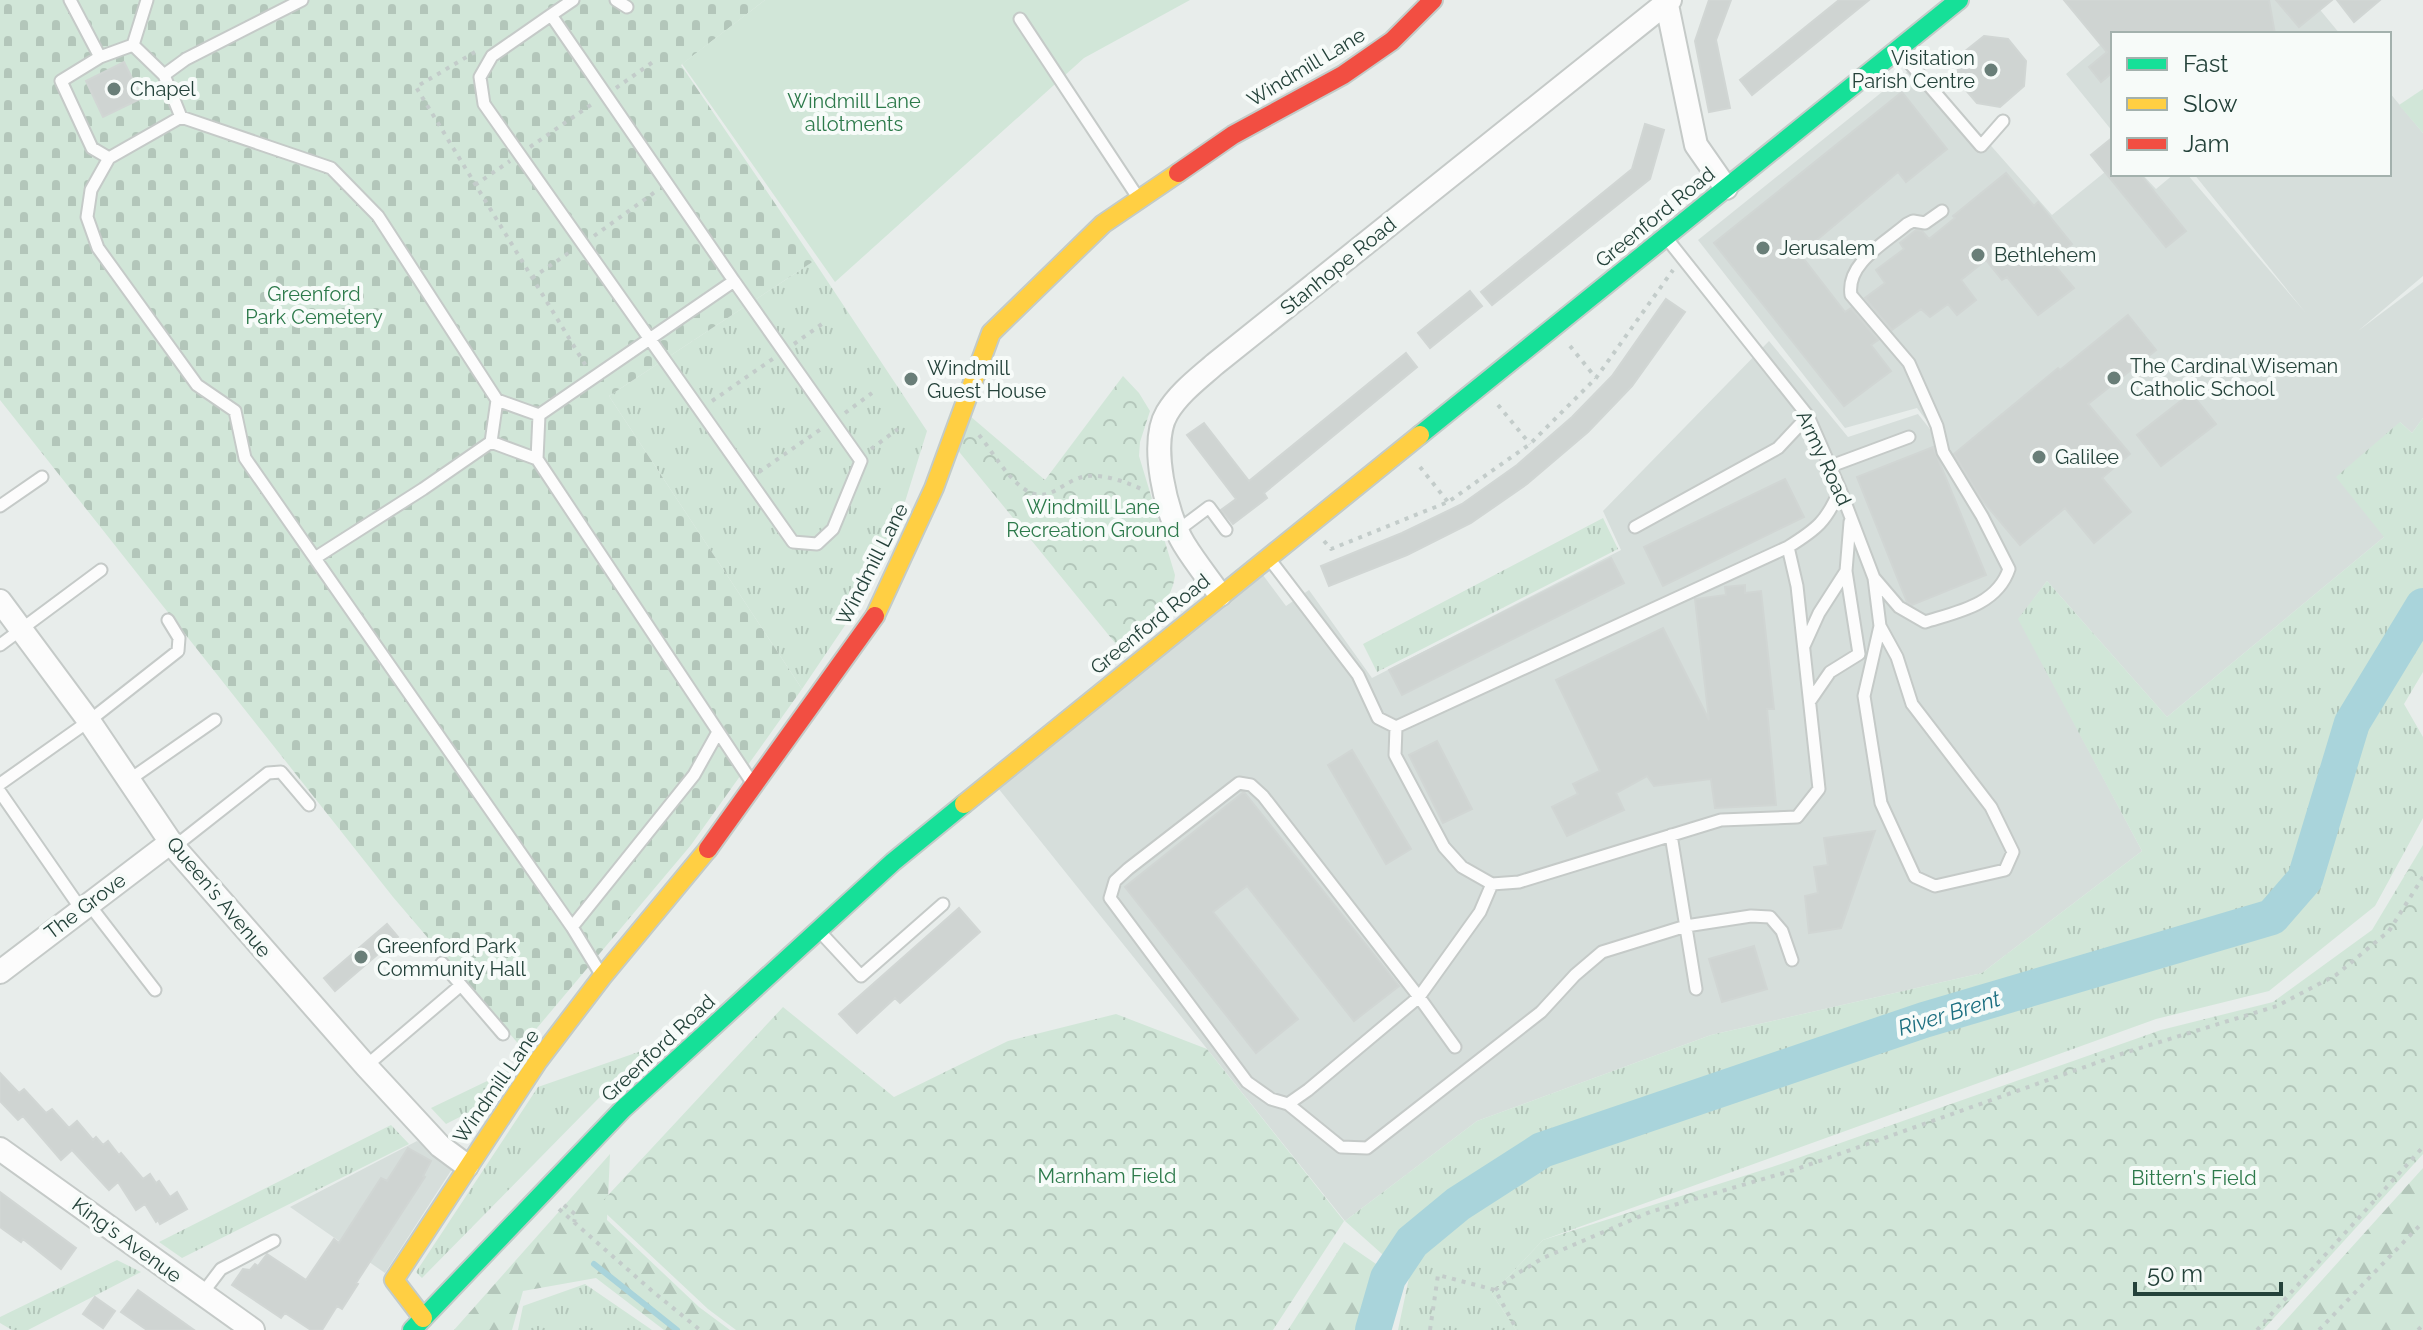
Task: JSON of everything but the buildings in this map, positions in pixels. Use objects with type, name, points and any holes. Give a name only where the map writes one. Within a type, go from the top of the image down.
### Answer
[{"type":"main road","name":"Windmill Lane","points":[[417,1324],[394,1280],[467,1166],[538,1061],[602,977],[690,873],[871,624],[934,488],[991,333],[1103,224],[1233,135],[1343,75],[1392,41],[1433,0]]},
{"type":"main road","name":"Greenford Road","points":[[417,1324],[623,1109],[906,852],[1959,0]]},
{"type":"street","points":[[1667,1],[1696,145],[1726,188]]},
{"type":"street","name":"Stanhope Road","points":[[1220,595],[1177,531],[1159,468],[1159,437],[1165,416],[1178,397],[1667,1]]},
{"type":"street","name":"Queen's Avenue","points":[[0,601],[89,721],[172,844],[366,1066],[440,1146],[467,1166]]},
{"type":"street","name":"The Grove","points":[[0,972],[84,906],[172,844]]},
{"type":"street","name":"King's Avenue","points":[[0,1149],[253,1330]]},
{"type":"lane","points":[[133,45],[147,0]]},
{"type":"lane","points":[[164,75],[186,59],[302,0]]},
{"type":"lane","points":[[551,15],[861,461],[833,529],[817,544],[793,542],[484,104],[480,77],[492,56],[551,15],[573,0]]},
{"type":"lane","points":[[616,0],[627,7]]},
{"type":"lane","points":[[68,1],[100,57]]},
{"type":"lane","points":[[1020,19],[1139,200]]},
{"type":"lane","points":[[109,158],[92,148],[61,81],[100,57],[133,45]]},
{"type":"lane","points":[[133,45],[164,75],[181,117]]},
{"type":"lane","points":[[1898,50],[1981,146],[2003,121]]},
{"type":"lane","points":[[539,415],[497,400],[378,216],[331,168],[181,117],[109,158],[91,190],[87,217],[98,248],[197,385],[235,411],[245,458],[572,927],[602,977]]},
{"type":"lane","points":[[1874,578],[1899,607],[1925,622],[1975,606],[2000,589],[2009,569],[1982,516],[1943,452],[1937,426],[1909,363],[1851,295],[1849,284],[1853,272],[1866,258],[1907,224],[1913,221],[1925,223],[1942,211]]},
{"type":"lane","name":"Army Road","points":[[1665,236],[1808,416],[1831,466],[1874,578],[1880,626]]},
{"type":"lane","points":[[539,415],[734,281]]},
{"type":"lane","points":[[315,558],[491,442],[497,400]]},
{"type":"lane","points":[[539,415],[537,459],[753,785]]},
{"type":"lane","points":[[1635,527],[1778,448],[1808,416]]},
{"type":"lane","points":[[1831,466],[1909,437]]},
{"type":"lane","points":[[491,442],[537,459]]},
{"type":"lane","points":[[0,506],[42,477]]},
{"type":"lane","points":[[1396,727],[1788,547],[1817,529],[1830,513],[1840,489]]},
{"type":"lane","points":[[1177,531],[1209,507],[1226,530]]},
{"type":"lane","points":[[1810,701],[1830,672],[1859,654],[1846,571],[1850,517]]},
{"type":"lane","points":[[1396,727],[1395,755],[1444,847],[1462,867],[1492,884],[1519,882],[1721,820],[1797,817],[1819,789],[1797,586],[1788,547]]},
{"type":"lane","points":[[1268,557],[1358,675],[1378,718],[1396,727]]},
{"type":"lane","points":[[0,645],[101,570]]},
{"type":"lane","points":[[1804,647],[1819,613],[1846,571]]},
{"type":"lane","points":[[0,784],[89,721],[178,651],[179,638],[168,620]]},
{"type":"lane","points":[[1880,626],[1897,657],[1912,704],[1991,807],[2013,852],[2005,870],[1935,886],[1915,877],[1881,803],[1864,696],[1880,626]]},
{"type":"lane","points":[[129,780],[215,720]]},
{"type":"lane","points":[[572,927],[694,775],[718,732]]},
{"type":"lane","points":[[172,844],[268,773],[281,772],[309,805]]},
{"type":"lane","points":[[1455,1047],[1263,796],[1251,785],[1239,783],[1115,881],[1110,898],[1247,1082],[1271,1099],[1288,1104],[1341,1147],[1367,1148],[1541,1012],[1575,975],[1602,952],[1686,926],[1751,916],[1770,917],[1782,931],[1792,960]]},
{"type":"lane","points":[[0,792],[84,906],[155,990]]},
{"type":"lane","points":[[1671,835],[1696,989]]},
{"type":"lane","points":[[1288,1104],[1419,997],[1480,912],[1492,884]]},
{"type":"lane","points":[[819,931],[861,976],[943,904]]},
{"type":"lane","points":[[442,963],[503,1034]]},
{"type":"lane","points":[[366,1066],[461,985]]},
{"type":"lane","points":[[202,1294],[221,1269],[274,1241]]},
{"type":"path","points":[[492,56],[485,47],[416,87],[593,378]]},
{"type":"path","points":[[475,185],[653,62]]},
{"type":"path","points":[[532,278],[667,183]]},
{"type":"path","points":[[1310,523],[1331,549],[1448,502],[1530,444],[1596,378],[1681,258]]},
{"type":"path","points":[[700,410],[822,324]]},
{"type":"path","points":[[1554,326],[1596,378]]},
{"type":"path","points":[[1482,384],[1530,444]]},
{"type":"path","points":[[749,480],[872,393]]},
{"type":"path","points":[[959,421],[971,424],[1017,483],[1031,493],[1052,495],[1080,477],[1114,478],[1151,495],[1167,495]]},
{"type":"path","points":[[859,458],[898,429]]},
{"type":"path","points":[[1404,447],[1448,502]]},
{"type":"path","points":[[1495,1290],[1543,1258],[1650,1212],[1794,1170],[2127,1052],[2277,1006],[2336,975],[2389,931],[2423,877]]},
{"type":"path","points":[[2257,1330],[2423,1147]]},
{"type":"path","points":[[554,1205],[700,1330]]},
{"type":"path","points":[[2319,1330],[2423,1222]]},
{"type":"path","points":[[1430,1330],[1438,1275],[1495,1290],[1517,1330]]},
{"type":"path","points":[[2418,1330],[2423,1325]]},
{"type":"shaded area","points":[[2154,0],[2312,0],[2338,32],[2115,32]]},
{"type":"shaded area","points":[[2111,36],[2111,130],[2066,74]]},
{"type":"shaded area","points":[[1918,63],[2052,215],[2105,172],[2091,155],[2111,139],[2111,176],[2144,176],[2156,189],[2172,176],[2189,176],[2305,312],[2196,176],[2391,176],[2391,94],[2423,133],[2423,276],[2358,331],[2423,282],[2423,418],[2412,433],[2400,422],[2384,537],[2167,717],[2047,581],[2019,619],[2142,851],[1982,973],[1711,1035],[1477,1121],[1345,1221],[994,783],[1257,567],[1286,606],[1309,590],[1372,678],[1621,550],[1603,511],[1769,341],[1848,437],[1918,414],[1999,516],[1917,408],[1845,428],[1698,240]]},
{"type":"shaded area","points":[[417,1141],[454,1166],[385,1273],[290,1207]]},
{"type":"green space","name":"Greenford Park Cemetery","points":[[0,0],[765,0],[681,65],[814,261],[609,396],[802,689],[691,845],[521,1047],[393,897],[0,400]]},
{"type":"green space","name":"Windmill Lane allotments","points":[[765,0],[1190,0],[1084,58],[835,282],[682,64]]},
{"type":"green space","points":[[2423,89],[2423,133],[2399,105]]},
{"type":"green space","points":[[814,261],[927,431],[900,518],[852,615],[802,689],[609,396]]},
{"type":"green space","name":"Windmill Lane Recreation Ground","points":[[1123,376],[1150,411],[1139,456],[1175,575],[1173,586],[1162,606],[1120,649],[956,448],[970,416],[1045,480]]},
{"type":"green space","points":[[2423,418],[2423,672],[2404,704],[2423,737],[2423,818],[2375,906],[2269,991],[2156,1019],[1543,1240],[1492,1294],[1516,1330],[1398,1330],[1409,1278],[1345,1221],[1477,1121],[1711,1035],[1982,973],[2142,851],[2018,619],[2047,581],[2167,717],[2384,537],[2336,477],[2400,422],[2412,433]]},
{"type":"green space","points":[[1603,518],[1618,549],[1377,672],[1363,644]]},
{"type":"green space","name":"Bittern's Field","points":[[2423,845],[2423,1154],[2263,1330],[1516,1330],[1492,1294],[1543,1240],[1772,1167],[2161,1030],[2273,1002],[2372,930]]},
{"type":"green space","name":"Marnham Field","points":[[783,1007],[894,1097],[1008,1041],[1116,1014],[1207,1049],[1344,1221],[1273,1330],[736,1330],[708,1309],[598,1206]]},
{"type":"green space","points":[[647,1049],[422,1278],[416,1272],[538,1087]]},
{"type":"green space","points":[[516,1067],[499,1097],[446,1124],[431,1108]]},
{"type":"green space","points":[[391,1125],[409,1144],[182,1258],[159,1242]]},
{"type":"green space","points":[[610,1154],[607,1220],[699,1307],[730,1330],[664,1330],[596,1278],[523,1291],[512,1330],[454,1330]]},
{"type":"green space","points":[[2423,1168],[2423,1330],[2277,1330]]},
{"type":"green space","points":[[1344,1242],[1382,1268],[1366,1330],[1288,1330]]},
{"type":"green space","points":[[117,1260],[141,1272],[28,1330],[12,1330],[0,1323],[0,1317]]},
{"type":"green space","points":[[585,1284],[652,1330],[518,1330],[523,1306]]},
{"type":"waterway","name":"River Brent","points":[[1373,1330],[1388,1278],[1412,1242],[1458,1204],[1542,1150],[1924,1020],[2272,917],[2305,879],[2352,723],[2423,606]]},
{"type":"waterway","points":[[594,1264],[677,1330]]},
{"type":"traffic: fast","points":[[1420,435],[1959,0]]},
{"type":"traffic: fast","points":[[412,1330],[623,1109],[893,862],[964,804]]},
{"type":"traffic: slow","points":[[875,616],[934,488],[991,333],[1103,224],[1178,173]]},
{"type":"traffic: slow","points":[[964,804],[1420,435]]},
{"type":"traffic: slow","points":[[423,1318],[394,1280],[538,1061],[602,977],[708,849]]},
{"type":"traffic: jam","points":[[1178,173],[1233,135],[1343,75],[1392,41],[1433,0]]},
{"type":"traffic: jam","points":[[708,849],[875,616]]},
{"type":"place","name":"Visitation Parish Centre","points":[[1991,70]]},
{"type":"place","name":"Chapel","points":[[114,89]]},
{"type":"place","name":"Jerusalem","points":[[1763,248]]},
{"type":"place","name":"Bethlehem","points":[[1978,255]]},
{"type":"place","name":"The Cardinal Wiseman Catholic School","points":[[2114,378]]},
{"type":"place","name":"Windmill Guest House","points":[[911,379]]},
{"type":"place","name":"Galilee","points":[[2039,457]]},
{"type":"place","name":"Greenford Park Community Hall","points":[[361,957]]}]
